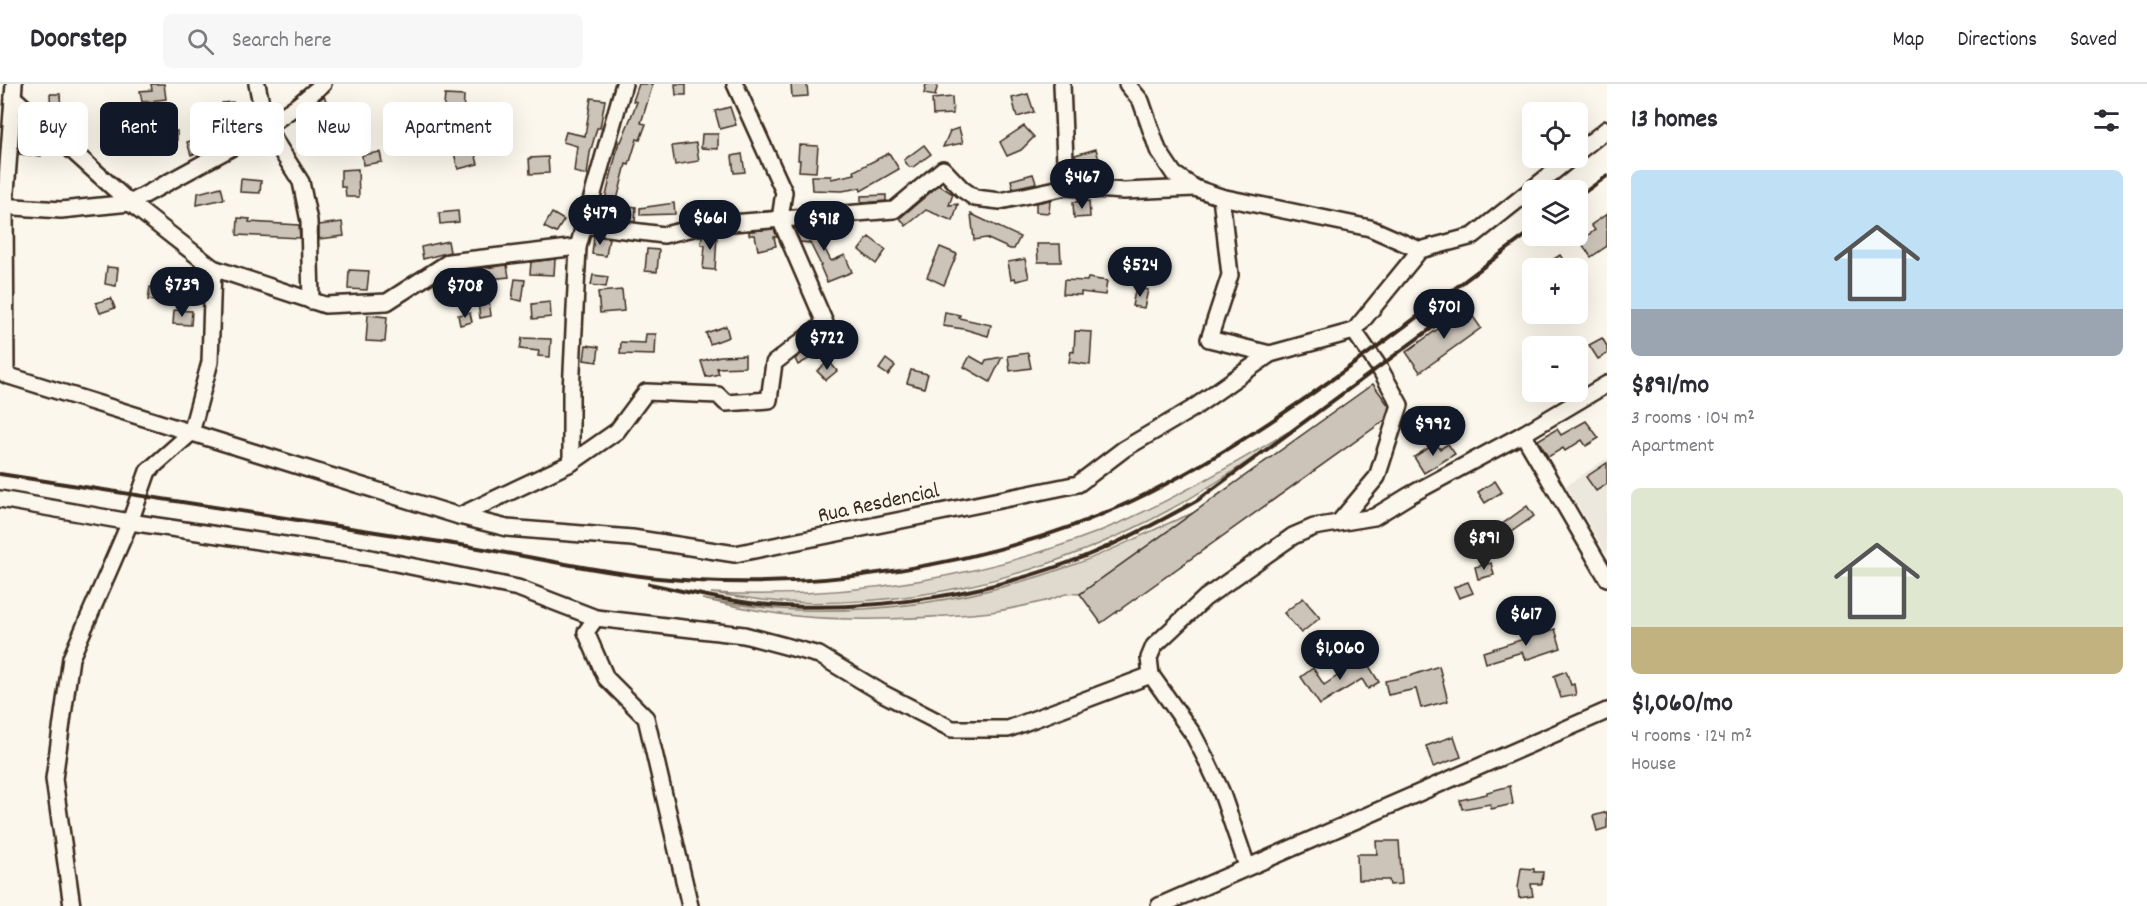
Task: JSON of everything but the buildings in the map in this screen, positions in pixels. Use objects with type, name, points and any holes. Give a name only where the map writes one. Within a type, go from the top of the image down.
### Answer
[{"type":"street","points":[[257,84],[261,102]]},
{"type":"street","points":[[284,115],[323,84]]},
{"type":"street","points":[[571,463],[571,392],[578,247],[624,84]]},
{"type":"street","points":[[459,516],[571,463],[616,431],[646,392],[718,395],[726,403],[769,400],[774,363],[825,323],[780,219],[784,192],[735,84]]},
{"type":"street","points":[[1062,84],[1066,187]]},
{"type":"street","points":[[1127,84],[1141,101],[1158,150],[1174,174],[1195,188],[1221,197],[1370,228],[1420,250]]},
{"type":"street","points":[[14,91],[130,203],[213,268],[325,305],[387,302],[449,262],[578,247]]},
{"type":"street","points":[[3,374],[2,206],[14,91]]},
{"type":"street","points":[[1588,144],[1607,129]]},
{"type":"street","points":[[284,155],[301,182],[309,221],[311,301]]},
{"type":"street","points":[[2,206],[61,210],[130,203],[216,156]]},
{"type":"street","points":[[1221,197],[1230,275],[1209,339],[1270,354],[1354,331],[1420,250],[1473,236],[1558,168]]},
{"type":"street","points":[[584,225],[664,235],[707,225],[894,210],[944,169],[962,189],[975,198],[1000,201],[1066,187],[1124,191],[1195,188]]},
{"type":"street","points":[[72,906],[54,779],[71,658],[130,522],[148,471],[191,433],[210,362],[213,268]]},
{"type":"street","points":[[1340,521],[1377,477],[1400,405],[1354,331]]},
{"type":"street","name":"Rua Resdencial","points":[[3,374],[459,516],[507,528],[632,538],[735,554],[1078,484],[1124,449],[1192,409],[1270,354]]},
{"type":"street","points":[[1247,866],[1221,791],[1207,761],[1193,734],[1151,675],[1149,658],[1154,646],[1205,598],[1293,536],[1314,526],[1374,517],[1607,384]]},
{"type":"street","points":[[1523,434],[1607,578]]},
{"type":"street","points":[[0,498],[130,522],[366,557],[518,588],[596,618],[744,635],[819,655],[884,694],[952,729],[1008,729],[1151,675]]},
{"type":"street","points":[[596,618],[586,632],[606,678],[646,718],[690,906]]},
{"type":"street","points":[[1159,906],[1607,711]]},
{"type":"shaded area","points":[[1288,432],[1232,472],[1173,508],[1113,538],[1050,563],[986,582],[920,595],[852,602],[783,602],[711,593],[763,594],[868,588],[974,570],[1026,556],[1124,521],[1208,479]]},
{"type":"shaded area","points":[[1607,458],[1607,555],[1566,486]]},
{"type":"shaded area","points":[[1193,513],[1080,594],[1065,594],[1006,610],[913,618],[843,619],[772,613],[702,599],[796,610],[866,609],[936,601],[1005,586],[1073,565]]},
{"type":"railway","points":[[1588,190],[1607,176]]},
{"type":"railway","points":[[0,474],[658,578],[717,582],[777,582],[838,578],[900,570],[1020,543],[1078,524],[1132,501],[1186,473],[1289,410],[1522,238]]},
{"type":"railway","points":[[649,584],[716,598],[767,605],[859,606],[974,590],[1048,570],[1113,544],[1198,500],[1463,305]]}]
